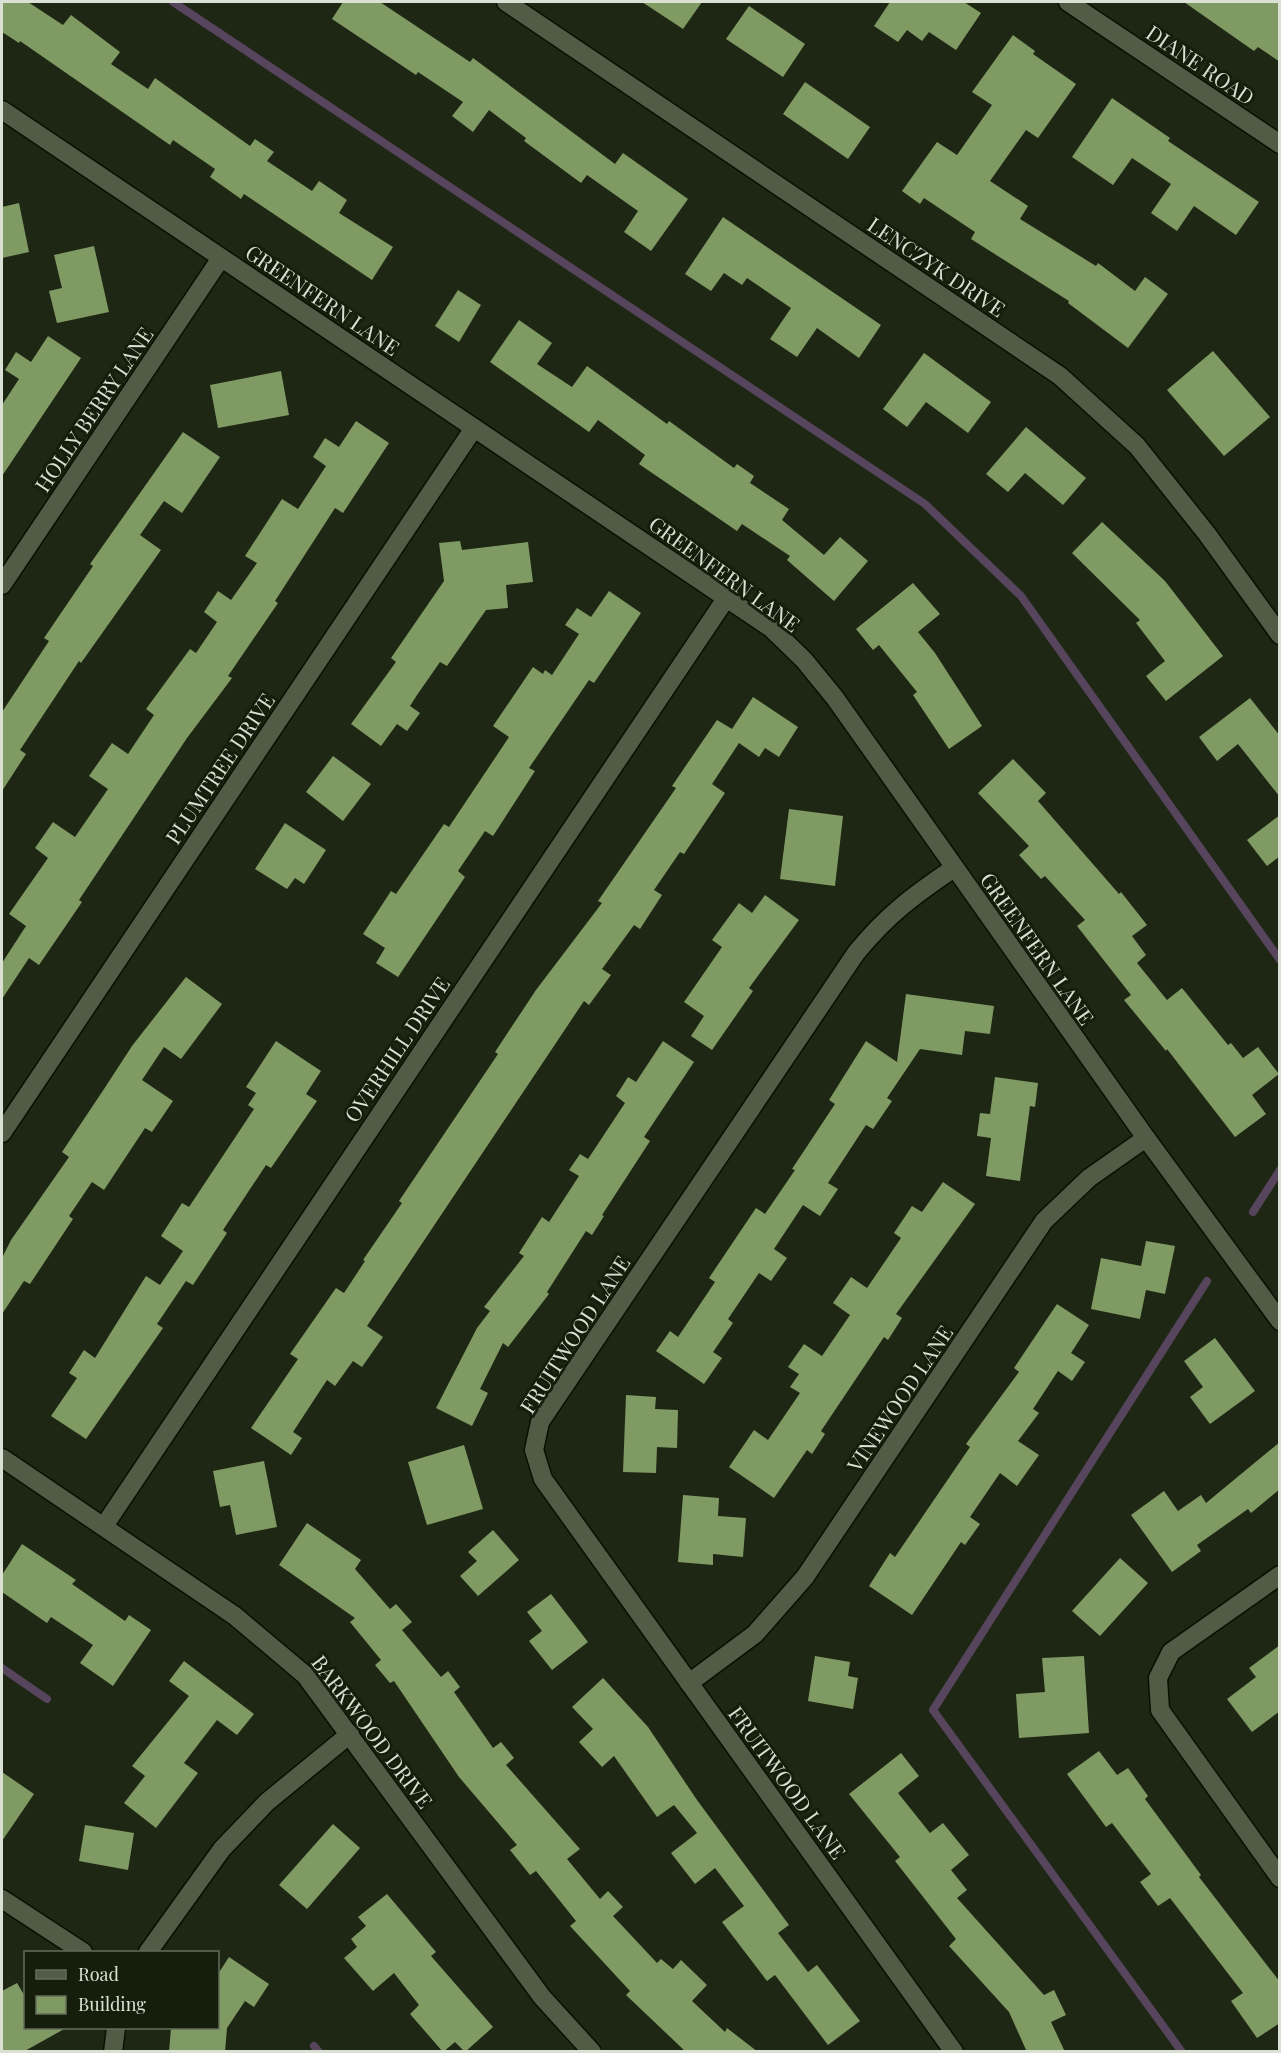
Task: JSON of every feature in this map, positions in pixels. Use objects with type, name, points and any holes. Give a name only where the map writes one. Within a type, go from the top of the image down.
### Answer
[{"type":"street","name":"LENCZYK DRIVE","points":[[506,2],[1060,376],[1137,446],[1207,534],[1280,635]]},
{"type":"street","name":"DIANE ROAD","points":[[1068,2],[1280,144]]},
{"type":"street","name":"GREENFERN LANE","points":[[2,110],[771,628],[804,660],[835,698],[1146,1138],[1280,1321]]},
{"type":"street","name":"HOLLY BERRY LANE","points":[[2,585],[221,258]]},
{"type":"street","name":"PLUMTREE DRIVE","points":[[2,1133],[474,428]]},
{"type":"street","name":"OVERHILL DRIVE","points":[[104,1526],[727,597]]},
{"type":"street","name":"FRUITWOOD LANE","points":[[954,868],[901,904],[877,927],[856,953],[540,1422],[534,1450],[543,1479],[954,2052]]},
{"type":"street","name":"VINEWOOD LANE","points":[[689,1683],[755,1634],[805,1577],[1044,1221],[1089,1178],[1146,1138]]},
{"type":"street","name":"BARKWOOD DRIVE","points":[[2,1458],[235,1616],[272,1644],[305,1675],[542,1997],[592,2052]]},
{"type":"street","points":[[1280,1575],[1171,1652],[1158,1678],[1160,1710],[1280,1878]]},
{"type":"street","points":[[149,1951],[222,1849],[267,1802],[350,1734]]},
{"type":"street","points":[[2,1899],[80,1951]]},
{"type":"street","points":[[113,2052],[116,2029]]},
{"type":"building","points":[[2,2],[28,2],[63,25],[71,15],[120,52],[111,64],[148,89],[155,78],[250,146],[255,139],[274,152],[267,161],[312,191],[319,181],[347,200],[339,213],[393,247],[372,280],[244,194],[241,199],[210,177],[215,169],[173,140],[170,145],[20,41],[19,43],[2,32]]},
{"type":"building","points":[[343,2],[380,2],[470,62],[473,58],[615,164],[623,153],[688,199],[651,251],[624,232],[638,211],[587,175],[581,183],[524,141],[526,138],[489,110],[473,132],[452,116],[463,102],[418,72],[416,75],[332,19]]},
{"type":"building","points":[[642,2],[702,2],[683,29]]},
{"type":"building","points":[[890,2],[964,2],[981,13],[956,50],[929,32],[922,41],[907,30],[898,42],[874,26]]},
{"type":"building","points":[[1184,2],[1280,2],[1280,62],[1258,47],[1254,51]]},
{"type":"building","points":[[749,6],[805,44],[783,77],[726,39]]},
{"type":"building","points":[[1013,35],[1035,51],[1033,54],[1076,84],[1038,138],[1026,130],[990,181],[1028,206],[1020,219],[1096,266],[1098,263],[1135,291],[1145,277],[1168,294],[1128,348],[1068,303],[1069,301],[971,239],[975,232],[924,198],[920,204],[902,191],[937,142],[957,155],[992,105],[972,92]]},
{"type":"building","points":[[805,82],[870,127],[848,159],[783,114]]},
{"type":"building","points":[[1112,98],[1170,138],[1168,141],[1259,202],[1236,235],[1194,206],[1177,231],[1151,213],[1171,184],[1132,158],[1113,185],[1072,157]]},
{"type":"building","points":[[19,203],[29,252],[2,258],[2,207]]},
{"type":"building","points":[[723,217],[881,325],[859,358],[817,328],[797,357],[770,339],[791,308],[747,278],[742,285],[724,273],[711,291],[685,274]]},
{"type":"building","points":[[94,246],[109,312],[57,323],[49,291],[62,288],[54,255]]},
{"type":"building","points":[[458,290],[481,305],[459,342],[435,326]]},
{"type":"building","points":[[519,320],[552,343],[537,364],[572,387],[587,366],[667,424],[669,421],[734,468],[737,464],[754,476],[750,483],[789,509],[782,520],[824,555],[840,537],[868,561],[834,601],[787,560],[790,556],[742,524],[737,531],[639,464],[645,455],[598,420],[589,432],[490,362]]},
{"type":"building","points":[[48,336],[81,358],[2,476],[2,405],[19,379],[5,370],[16,352],[31,362]]},
{"type":"building","points":[[1213,351],[1270,417],[1224,456],[1167,390]]},
{"type":"building","points":[[924,353],[991,402],[968,433],[926,402],[907,427],[883,409]]},
{"type":"building","points":[[281,371],[289,415],[218,428],[210,385]]},
{"type":"building","points":[[356,421],[389,443],[343,513],[335,508],[275,601],[278,603],[228,676],[232,678],[187,738],[79,900],[82,902],[39,965],[29,958],[2,999],[2,963],[26,926],[9,914],[48,858],[35,848],[53,822],[75,837],[108,789],[89,776],[112,743],[128,754],[154,715],[146,709],[190,649],[196,653],[217,622],[204,612],[218,591],[231,600],[257,563],[245,556],[282,499],[298,509],[326,466],[313,457],[325,438],[339,447]]},
{"type":"building","points":[[1026,427],[1086,478],[1063,505],[1025,473],[1008,492],[986,474]]},
{"type":"building","points":[[183,432],[220,457],[182,513],[164,501],[140,535],[161,550],[81,663],[79,661],[20,750],[26,754],[2,791],[2,712],[49,641],[44,638],[93,566],[90,564]]},
{"type":"building","points":[[1102,522],[1165,581],[1223,656],[1166,701],[1146,676],[1165,661],[1136,623],[1140,620],[1072,553]]},
{"type":"building","points":[[460,541],[462,550],[528,542],[533,582],[506,585],[508,608],[486,610],[447,666],[440,662],[417,695],[410,706],[420,713],[407,731],[397,724],[381,746],[351,724],[396,662],[391,658],[444,581],[439,543]]},
{"type":"building","points":[[913,583],[940,614],[918,632],[935,653],[982,726],[949,749],[913,695],[917,692],[879,645],[873,650],[856,629]]},
{"type":"building","points":[[609,591],[641,613],[594,683],[589,680],[529,768],[535,771],[493,836],[485,831],[458,871],[465,877],[398,977],[376,963],[385,948],[363,934],[391,891],[396,894],[444,824],[449,827],[509,737],[493,726],[533,667],[543,674],[545,670],[552,675],[579,634],[565,625],[577,608],[591,617]]},
{"type":"building","points":[[753,697],[798,727],[779,757],[765,748],[759,757],[739,743],[712,784],[725,793],[684,854],[680,852],[654,890],[662,895],[640,929],[634,925],[602,969],[611,975],[589,1005],[584,1001],[367,1326],[383,1337],[362,1367],[353,1361],[335,1386],[327,1380],[293,1432],[302,1438],[291,1455],[251,1428],[298,1359],[290,1354],[336,1288],[344,1293],[365,1261],[363,1260],[402,1203],[399,1201],[498,1054],[495,1052],[536,990],[602,903],[598,901],[676,788],[672,786],[717,720],[732,729]]},
{"type":"building","points":[[1250,698],[1280,736],[1280,797],[1238,744],[1217,761],[1199,737]]},
{"type":"building","points":[[333,756],[371,784],[343,821],[306,792]]},
{"type":"building","points":[[1013,759],[1046,793],[1038,801],[1119,894],[1121,892],[1147,925],[1132,936],[1146,955],[1137,963],[1167,1000],[1182,988],[1228,1045],[1231,1043],[1243,1058],[1258,1047],[1279,1074],[1252,1095],[1266,1114],[1235,1137],[1167,1049],[1166,1051],[1124,1000],[1131,995],[1077,926],[1085,920],[1045,876],[1041,879],[1019,855],[1029,846],[978,793]]},
{"type":"building","points":[[789,809],[843,816],[835,886],[780,879]]},
{"type":"building","points":[[1280,815],[1280,856],[1267,866],[1247,840]]},
{"type":"building","points":[[285,823],[326,850],[304,884],[295,878],[287,889],[255,869]]},
{"type":"building","points":[[765,895],[799,920],[749,988],[753,991],[712,1050],[691,1036],[704,1016],[684,1002],[722,947],[712,940],[739,903],[752,913]]},
{"type":"building","points":[[186,977],[222,1004],[181,1059],[164,1047],[142,1080],[173,1101],[152,1132],[145,1128],[104,1190],[92,1182],[69,1216],[73,1219],[30,1284],[24,1281],[2,1314],[2,1258],[11,1240],[69,1157],[62,1152],[132,1046]]},
{"type":"building","points":[[906,994],[994,1006],[990,1034],[965,1031],[962,1055],[920,1049],[887,1098],[892,1101],[873,1129],[866,1125],[828,1183],[838,1189],[820,1216],[803,1205],[774,1249],[787,1258],[771,1281],[759,1273],[728,1319],[733,1323],[713,1352],[722,1358],[704,1384],[656,1351],[670,1331],[678,1337],[715,1282],[709,1278],[756,1208],[765,1214],[795,1170],[792,1169],[835,1104],[829,1100],[866,1041],[897,1062]]},
{"type":"building","points":[[276,1041],[321,1071],[306,1094],[317,1101],[271,1168],[266,1165],[223,1230],[227,1233],[193,1285],[186,1281],[157,1324],[163,1328],[86,1439],[51,1416],[77,1378],[69,1373],[84,1350],[95,1358],[146,1276],[160,1285],[183,1251],[161,1236],[182,1203],[189,1207],[254,1109],[248,1105],[256,1093],[246,1087]]},
{"type":"building","points":[[663,1041],[694,1062],[644,1137],[650,1141],[602,1215],[604,1216],[592,1235],[586,1231],[547,1292],[549,1294],[508,1347],[503,1343],[480,1389],[488,1393],[472,1426],[436,1408],[477,1328],[490,1311],[484,1307],[524,1256],[519,1253],[542,1217],[549,1222],[579,1176],[569,1170],[580,1154],[588,1159],[625,1103],[616,1096],[628,1077],[636,1082]]},
{"type":"building","points":[[995,1077],[1038,1083],[1035,1107],[1030,1106],[1020,1181],[986,1176],[991,1138],[977,1136],[980,1113],[990,1114]]},
{"type":"building","points":[[943,1182],[975,1204],[896,1314],[902,1318],[888,1340],[884,1337],[821,1431],[825,1434],[812,1454],[807,1450],[774,1498],[729,1467],[754,1430],[768,1440],[800,1393],[790,1387],[799,1374],[788,1367],[804,1344],[822,1356],[850,1315],[833,1303],[851,1277],[867,1288],[901,1238],[894,1233],[912,1206],[922,1212]]},
{"type":"building","points":[[1146,1241],[1175,1246],[1165,1294],[1146,1290],[1140,1319],[1091,1309],[1101,1258],[1141,1266]]},
{"type":"building","points":[[1057,1304],[1089,1325],[1071,1353],[1085,1362],[1072,1381],[1058,1371],[1033,1409],[1039,1413],[1018,1441],[1039,1455],[1017,1486],[1000,1473],[970,1517],[980,1524],[965,1545],[961,1542],[912,1615],[869,1586],[890,1553],[895,1557],[970,1447],[966,1444],[1019,1372],[1014,1368]]},
{"type":"building","points":[[1215,1338],[1255,1391],[1210,1424],[1190,1397],[1203,1387],[1184,1361]]},
{"type":"building","points":[[626,1395],[656,1397],[655,1409],[678,1410],[677,1448],[657,1447],[656,1473],[623,1472]]},
{"type":"building","points":[[1280,1442],[1280,1489],[1251,1513],[1248,1509],[1197,1545],[1201,1551],[1172,1572],[1131,1515],[1164,1491],[1178,1511],[1201,1495],[1206,1503]]},
{"type":"building","points":[[464,1445],[483,1509],[427,1525],[408,1462]]},
{"type":"building","points":[[264,1461],[277,1527],[236,1535],[230,1505],[220,1507],[213,1471]]},
{"type":"building","points":[[683,1495],[719,1498],[718,1516],[746,1518],[743,1557],[713,1554],[713,1565],[678,1562]]},
{"type":"building","points":[[307,1523],[361,1560],[355,1569],[390,1609],[396,1604],[412,1622],[402,1630],[441,1677],[448,1671],[460,1687],[454,1692],[493,1748],[501,1742],[514,1758],[506,1765],[580,1849],[567,1859],[600,1899],[608,1891],[623,1907],[613,1916],[657,1963],[661,1959],[673,1969],[681,1960],[707,1985],[692,2001],[725,2032],[727,2028],[758,2052],[686,2052],[626,1995],[630,1991],[570,1926],[576,1921],[536,1871],[530,1875],[510,1850],[517,1845],[459,1777],[394,1681],[390,1683],[375,1665],[381,1660],[350,1622],[355,1618],[279,1565]]},
{"type":"building","points":[[493,1530],[519,1560],[478,1596],[460,1576],[477,1561],[468,1552]]},
{"type":"building","points":[[22,1544],[76,1580],[72,1584],[125,1621],[129,1615],[151,1630],[113,1686],[80,1663],[93,1645],[51,1617],[47,1623],[2,1592],[2,1575]]},
{"type":"building","points":[[1120,1558],[1148,1583],[1100,1636],[1072,1611]]},
{"type":"building","points":[[551,1594],[588,1642],[552,1670],[529,1641],[542,1631],[527,1612]]},
{"type":"building","points":[[1280,1645],[1280,1711],[1252,1732],[1227,1699],[1256,1677],[1249,1668]]},
{"type":"building","points":[[815,1656],[850,1662],[848,1676],[858,1678],[853,1709],[808,1701]]},
{"type":"building","points":[[1084,1656],[1089,1733],[1019,1738],[1016,1694],[1045,1692],[1042,1658]]},
{"type":"building","points":[[184,1661],[254,1714],[237,1735],[217,1720],[184,1763],[198,1773],[156,1828],[124,1803],[145,1776],[132,1766],[189,1696],[169,1681]]},
{"type":"building","points":[[603,1678],[648,1727],[697,1800],[789,1925],[778,1933],[808,1972],[817,1965],[860,2021],[828,2045],[775,1975],[767,1981],[722,1922],[744,1906],[715,1868],[695,1884],[671,1853],[697,1833],[674,1805],[657,1817],[614,1756],[602,1767],[579,1742],[593,1729],[572,1707]]},
{"type":"building","points":[[1099,1751],[1117,1775],[1128,1768],[1148,1796],[1145,1799],[1201,1875],[1199,1877],[1280,1982],[1280,2023],[1257,2038],[1231,2001],[1243,1993],[1170,1898],[1158,1906],[1140,1882],[1151,1874],[1112,1823],[1106,1827],[1067,1774]]},
{"type":"building","points":[[901,1753],[919,1776],[898,1793],[930,1833],[943,1823],[969,1855],[951,1870],[967,1890],[957,1898],[1044,1995],[1054,1990],[1066,2015],[1051,2022],[1065,2052],[1027,2052],[1009,2012],[949,1946],[956,1939],[895,1861],[900,1857],[849,1794]]},
{"type":"building","points":[[2,1772],[34,1794],[2,1841]]},
{"type":"building","points":[[333,1824],[360,1848],[307,1909],[279,1885]]},
{"type":"building","points":[[85,1825],[134,1833],[128,1870],[79,1861]]},
{"type":"building","points":[[387,1894],[436,1952],[431,1956],[493,2027],[465,2052],[455,2042],[443,2052],[410,2014],[419,2005],[394,1973],[373,1991],[344,1958],[357,1947],[351,1939],[366,1926],[358,1917]]},
{"type":"building","points":[[229,1957],[269,1984],[254,2007],[245,2001],[227,2028],[225,2052],[169,2052],[171,2029],[219,2029],[219,1972]]},
{"type":"building","points":[[17,1983],[24,1995],[24,2029],[64,2029],[23,2052],[2,2052],[2,1991]]},
{"type":"waterway","points":[[173,2],[925,504],[1021,596],[1280,960]]},
{"type":"waterway","points":[[1253,1212],[1280,1170]]},
{"type":"waterway","points":[[1182,2052],[933,1710],[1207,1281]]},
{"type":"waterway","points":[[2,1668],[47,1699]]},
{"type":"waterway","points":[[314,2046],[319,2052]]}]
